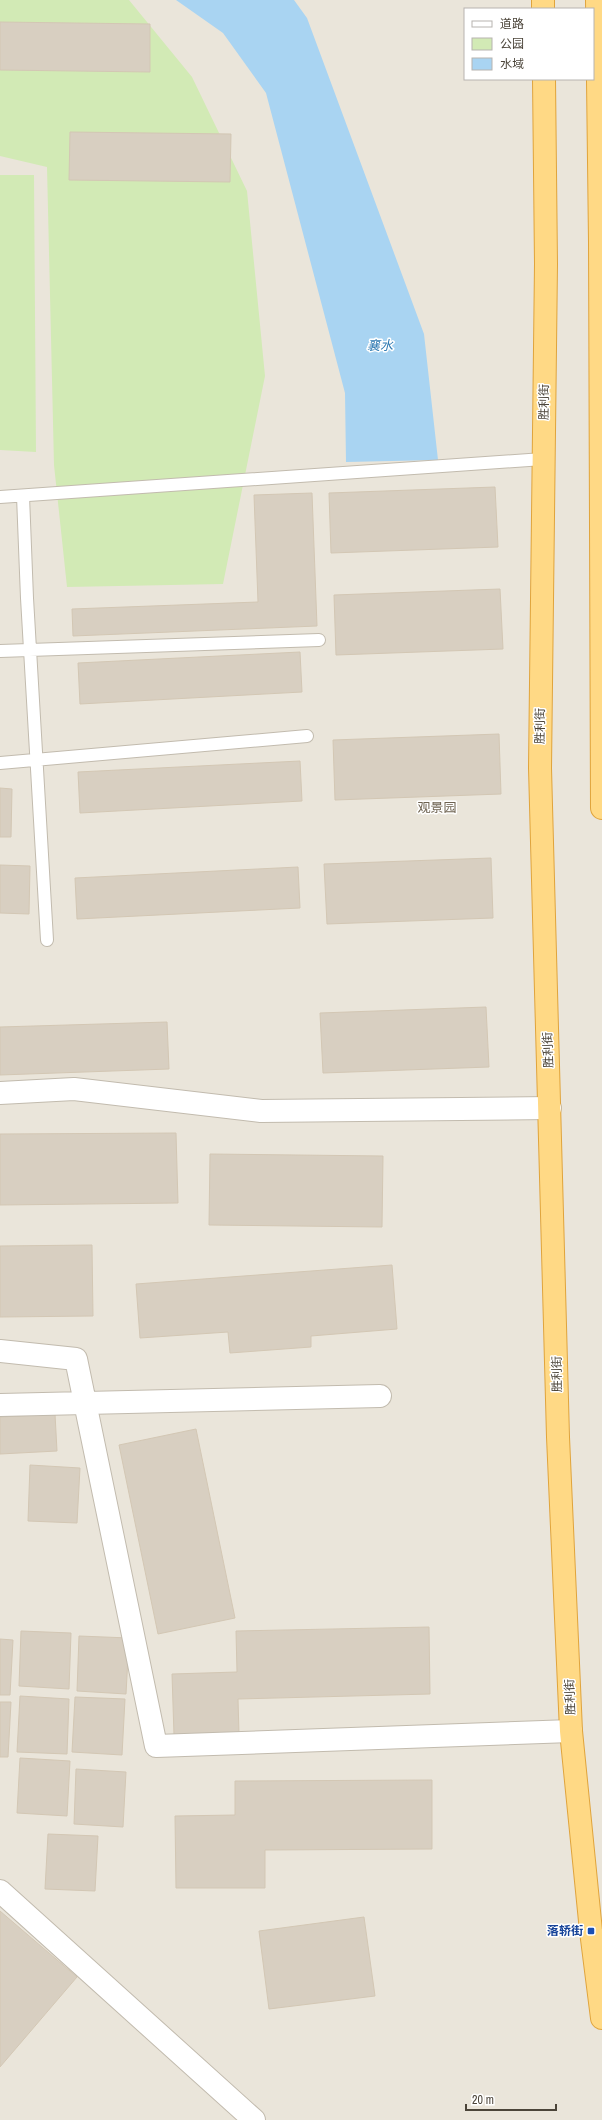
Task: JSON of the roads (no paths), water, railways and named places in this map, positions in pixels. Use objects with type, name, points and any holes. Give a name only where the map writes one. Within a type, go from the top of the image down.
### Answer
[{"type":"highway","points":[[597,0],[601,325],[602,808]]},
{"type":"highway","name":"胜利街","points":[[544,80],[546,264],[540,768],[558,1438],[571,1731],[591,1931],[602,2018]]},
{"type":"street","points":[[0,1093],[74,1089],[261,1111],[550,1108]]},
{"type":"street","points":[[0,1350],[76,1359],[156,1746],[571,1731]]},
{"type":"street","points":[[0,1405],[380,1396]]},
{"type":"street","points":[[0,1891],[254,2120]]},
{"type":"lane","points":[[0,497],[543,459]]},
{"type":"lane","points":[[23,496],[27,598],[47,940]]},
{"type":"lane","points":[[0,651],[319,640]]},
{"type":"lane","points":[[0,763],[308,736]]},
{"type":"water","name":"襄水","points":[[176,0],[294,0],[307,18],[424,334],[438,460],[346,462],[345,393],[266,93],[223,33]]},
{"type":"place","name":"落轿街","points":[[591,1931]]},
{"type":"district","name":"观景园","points":[[437,807]]}]
